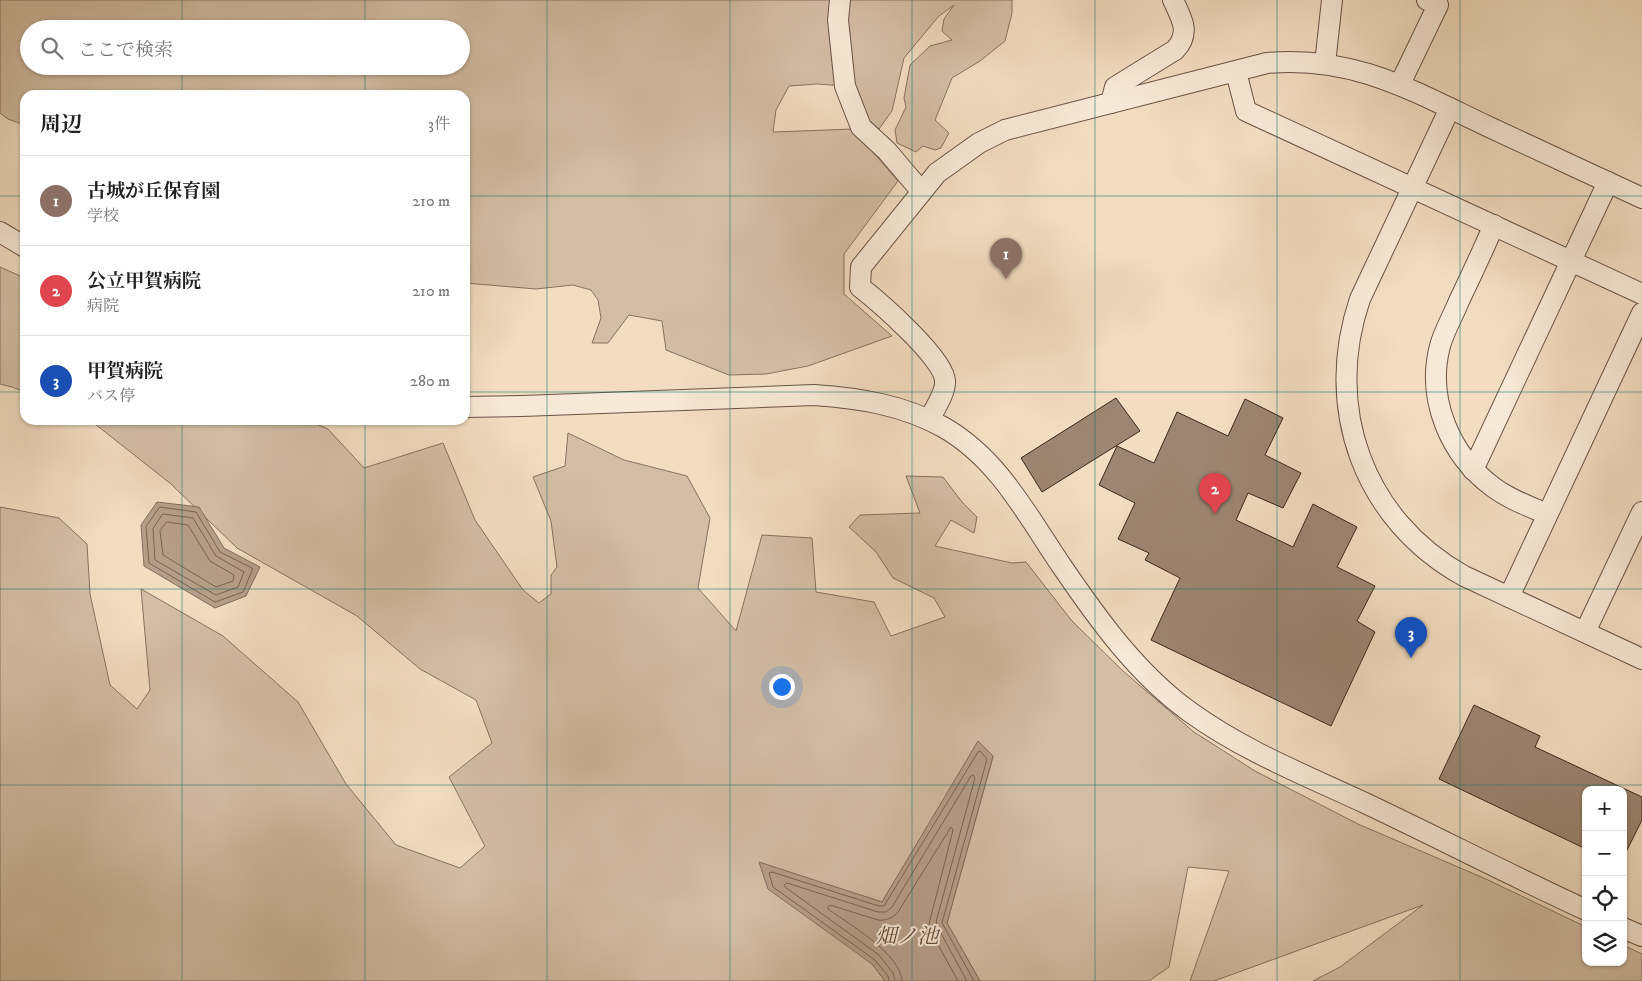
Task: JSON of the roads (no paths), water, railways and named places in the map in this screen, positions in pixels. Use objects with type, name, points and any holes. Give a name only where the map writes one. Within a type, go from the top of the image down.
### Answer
[{"type":"street","points":[[840,0],[838,20],[845,86],[861,126],[887,150],[921,191]]},
{"type":"street","points":[[1111,103],[1115,87],[1175,50],[1181,44],[1184,37],[1184,28],[1173,0]]},
{"type":"street","points":[[1326,64],[1332,0]]},
{"type":"street","points":[[1400,84],[1438,4],[1427,0]]},
{"type":"street","points":[[929,420],[943,392],[946,382],[944,374],[900,321],[860,286],[860,267],[937,173],[980,143],[1005,130],[1267,64],[1281,62],[1326,64],[1350,68],[1400,84],[1642,198]]},
{"type":"street","points":[[1236,72],[1246,111],[1642,294]]},
{"type":"street","points":[[1450,108],[1360,299],[1351,329],[1346,370],[1346,397],[1351,431],[1375,489],[1391,514],[1411,537],[1443,564],[1464,576],[1642,659]]},
{"type":"street","points":[[1473,470],[1608,182]]},
{"type":"street","points":[[1494,225],[1444,334],[1438,355],[1436,389],[1442,416],[1452,441],[1473,470],[1500,492],[1547,514]]},
{"type":"street","points":[[0,232],[20,244]]},
{"type":"street","points":[[1509,597],[1642,313]]},
{"type":"street","points":[[470,407],[814,395],[870,400],[903,409],[929,420],[959,437],[977,451],[998,473],[1022,503],[1061,565],[1113,636],[1146,674],[1189,712],[1236,742],[1266,758],[1399,819],[1582,908]]},
{"type":"street","points":[[1585,632],[1642,512]]},
{"type":"street","points":[[1627,930],[1642,936]]},
{"type":"water","points":[[157,502],[199,507],[224,548],[260,567],[246,596],[215,608],[144,566],[141,525]]},
{"type":"water","name":"畑ノ池","points":[[978,741],[993,756],[947,923],[980,981],[885,981],[872,964],[768,889],[759,862],[882,902]]},
{"type":"place","name":"古城が丘保育園","points":[[1006,279]]},
{"type":"place","name":"公立甲賀病院","points":[[1215,514]]},
{"type":"place","name":"甲賀病院","points":[[1411,658]]}]
